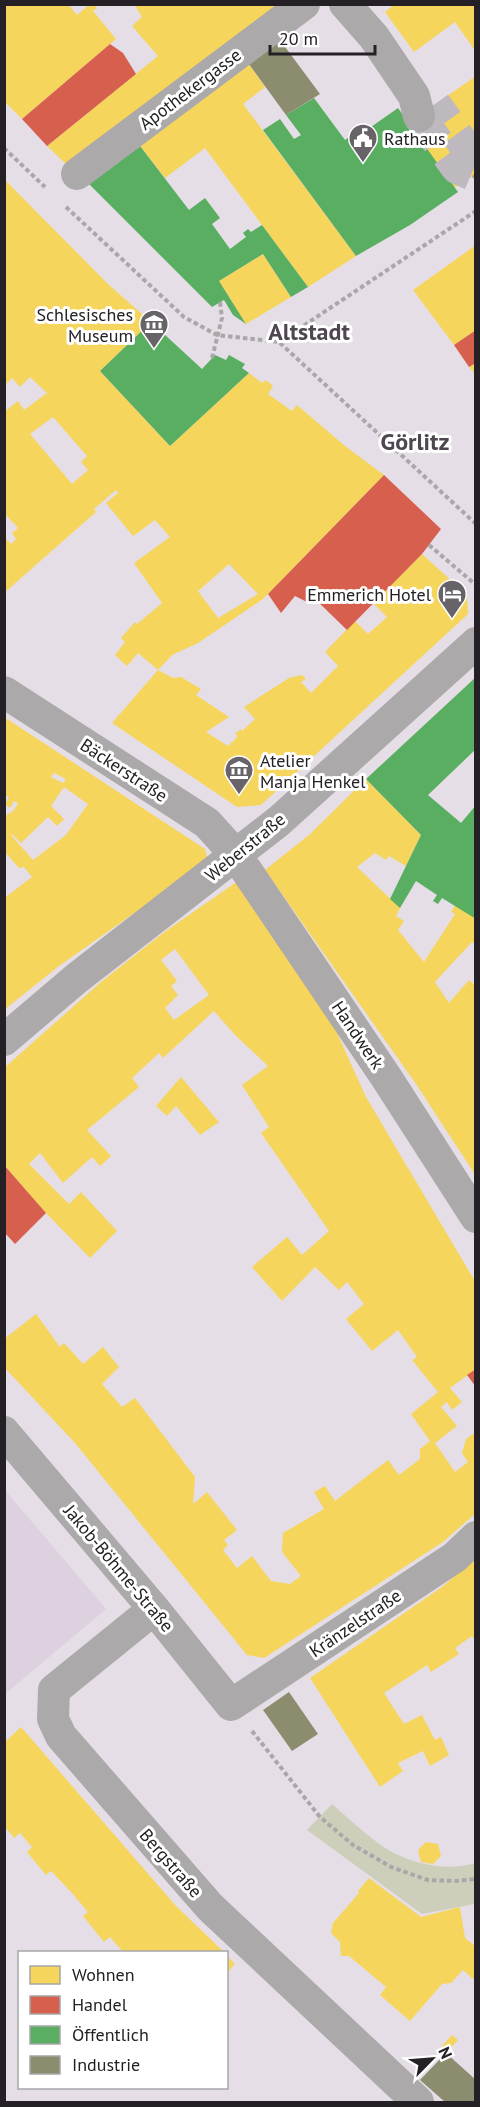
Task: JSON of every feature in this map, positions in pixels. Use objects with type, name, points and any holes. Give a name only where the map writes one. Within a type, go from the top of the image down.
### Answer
[{"type":"street","name":"Apothekergasse","points":[[77,174],[304,4]]},
{"type":"street","points":[[357,9],[374,37],[423,105]]},
{"type":"street","name":"Weberstraße","points":[[4,1040],[77,978],[279,821],[476,643]]},
{"type":"street","name":"Bäckerstraße","points":[[4,692],[207,823],[237,855]]},
{"type":"street","name":"Handwerk","points":[[237,855],[387,1077],[476,1217]]},
{"type":"street","name":"Jakob-Böhme-Straße","points":[[4,1432],[154,1609],[231,1705]]},
{"type":"street","name":"Kränzelstraße","points":[[231,1705],[455,1557],[476,1537]]},
{"type":"street","name":"Bergstraße","points":[[154,1609],[54,1690],[53,1719],[61,1736],[210,1907],[418,2103]]},
{"type":"path","points":[[4,148],[52,194]]},
{"type":"path","points":[[61,202],[184,317],[218,335],[279,342],[476,524]]},
{"type":"path","points":[[279,342],[476,211]]},
{"type":"path","points":[[212,358],[222,318],[220,302]]},
{"type":"path","points":[[429,545],[476,585]]},
{"type":"path","points":[[231,1705],[320,1817],[353,1845],[391,1867],[428,1880],[476,1879]]},
{"type":"shaded area","points":[[4,1489],[106,1609],[5,1694],[4,1694]]},
{"type":"green space","points":[[332,1804],[378,1843],[399,1856],[438,1866],[451,1867],[475,1863],[475,1904],[422,1914],[307,1830]]},
{"type":"building: Wohnen","points":[[8,4],[68,4],[77,15],[90,4],[94,4],[97,8],[93,11],[116,39],[22,119],[4,101],[4,7]]},
{"type":"building: Wohnen","points":[[134,4],[294,4],[70,168],[47,146],[158,56],[132,26],[142,17]]},
{"type":"building: Wohnen","points":[[395,4],[476,4],[476,52],[455,22],[414,52],[385,12]]},
{"type":"building: Wohnen","points":[[246,60],[265,87],[243,104],[356,256],[308,287],[205,148],[165,178],[137,142]]},
{"type":"building: Wohnen","points":[[476,76],[476,174],[454,188],[408,123]]},
{"type":"building: Wohnen","points":[[4,179],[108,284],[151,322],[100,371],[170,446],[249,373],[262,383],[266,380],[273,386],[268,394],[292,411],[297,405],[345,446],[384,475],[263,599],[198,643],[172,655],[158,670],[138,653],[127,666],[115,655],[125,642],[121,638],[135,622],[137,624],[162,603],[134,563],[170,537],[155,520],[133,536],[106,503],[118,493],[116,490],[94,509],[96,512],[4,593],[4,537],[11,544],[16,539],[12,533],[18,528],[4,513],[4,412],[18,401],[24,410],[47,393],[30,377],[20,387],[12,378],[4,386]],"holes":[[[53,417],[87,456],[81,462],[88,470],[72,484],[30,434]],[[229,564],[258,594],[218,618],[198,591]]]},
{"type":"building: Wohnen","points":[[476,245],[476,330],[454,345],[413,290]]},
{"type":"building: Wohnen","points":[[263,254],[291,297],[246,324],[219,281]]},
{"type":"building: Wohnen","points":[[476,363],[476,375],[469,367]]},
{"type":"building: Wohnen","points":[[422,554],[467,595],[468,614],[261,805],[237,807],[112,723],[158,670],[173,678],[181,677],[201,689],[196,695],[229,717],[206,732],[228,746],[238,736],[235,734],[255,719],[244,707],[289,678],[302,675],[306,679],[301,682],[311,693],[338,666],[325,652],[355,621],[368,634],[387,617],[373,603]]},
{"type":"building: Wohnen","points":[[4,717],[205,849],[208,861],[59,966],[4,1010],[4,893],[7,896],[32,877],[24,867],[19,868],[4,851],[4,817],[14,810],[18,803],[14,801],[10,808],[5,804],[9,797],[4,794]],"holes":[[[54,773],[66,779],[63,783],[51,777]],[[64,787],[88,804],[66,835],[33,860],[11,835],[21,843],[48,817],[57,826],[64,819],[51,806]]]},
{"type":"building: Wohnen","points":[[366,779],[421,835],[406,866],[389,856],[386,860],[375,853],[357,867],[400,908],[396,916],[404,921],[398,930],[424,962],[455,914],[451,912],[455,905],[476,919],[476,944],[472,942],[435,982],[449,1003],[469,980],[476,986],[476,1176],[416,1084],[265,870],[309,835]]},
{"type":"building: Wohnen","points":[[238,881],[327,1011],[366,1097],[476,1283],[476,1369],[450,1388],[462,1402],[452,1410],[447,1402],[441,1407],[457,1426],[435,1443],[455,1472],[468,1462],[462,1453],[466,1439],[476,1432],[476,1513],[443,1542],[264,1658],[247,1655],[75,1443],[4,1367],[4,1339],[36,1314],[60,1347],[64,1343],[83,1364],[103,1347],[119,1367],[102,1384],[122,1407],[135,1398],[195,1477],[193,1504],[207,1492],[237,1530],[224,1540],[228,1545],[223,1550],[237,1568],[252,1556],[271,1581],[290,1584],[301,1576],[282,1552],[283,1533],[324,1509],[314,1492],[325,1486],[335,1501],[388,1460],[399,1475],[420,1459],[420,1449],[430,1441],[411,1414],[438,1392],[412,1360],[417,1357],[398,1330],[372,1351],[346,1319],[364,1304],[347,1282],[339,1290],[315,1267],[282,1301],[252,1267],[287,1237],[302,1255],[329,1231],[261,1133],[269,1127],[242,1085],[268,1066],[235,1035],[214,1011],[163,1058],[159,1053],[132,1078],[139,1087],[87,1130],[111,1156],[100,1166],[92,1157],[63,1183],[40,1153],[29,1164],[69,1204],[81,1192],[117,1231],[90,1258],[4,1165],[4,1068],[101,982],[163,933]],"holes":[[[175,949],[209,995],[174,1020],[165,1008],[178,995],[171,986],[177,981],[161,960]]]},
{"type":"building: Wohnen","points":[[181,1077],[219,1122],[200,1135],[176,1106],[167,1116],[156,1106]]},
{"type":"building: Wohnen","points":[[476,1558],[476,1641],[472,1636],[455,1648],[459,1654],[431,1672],[427,1665],[384,1693],[404,1724],[422,1715],[435,1740],[441,1737],[449,1755],[430,1766],[423,1751],[398,1763],[403,1771],[380,1787],[310,1678],[442,1587]]},
{"type":"building: Wohnen","points":[[21,1727],[176,1906],[223,1951],[122,1951],[110,1937],[104,1942],[83,1916],[88,1912],[72,1893],[51,1871],[46,1875],[27,1852],[32,1847],[20,1833],[14,1838],[5,1827],[5,1742]]},
{"type":"building: Wohnen","points":[[426,1842],[438,1844],[441,1856],[433,1864],[421,1862],[418,1850]]},
{"type":"building: Wohnen","points":[[369,1878],[421,1917],[460,1907],[465,1938],[476,1947],[476,1976],[473,1979],[463,1970],[451,1983],[442,1984],[410,2021],[380,1995],[386,1987],[349,1956],[341,1956],[340,1942],[331,1933],[333,1923]]},
{"type":"building: Wohnen","points":[[228,1957],[235,1964],[228,1972]]},
{"type":"building: Wohnen","points":[[452,2035],[458,2040],[441,2058],[436,2053]]},
{"type":"building: Handel","points":[[110,44],[123,53],[136,74],[47,146],[22,119]]},
{"type":"building: Handel","points":[[476,330],[476,363],[469,367],[454,345]]},
{"type":"building: Handel","points":[[384,475],[441,529],[422,554],[347,630],[314,598],[309,603],[295,596],[281,613],[268,594]]},
{"type":"building: Handel","points":[[4,1165],[46,1213],[15,1244],[4,1232]]},
{"type":"building: Handel","points":[[476,1369],[476,1387],[467,1375]]},
{"type":"building: Öffentlich","name":"Rathaus","points":[[314,98],[345,140],[349,137],[351,141],[398,108],[458,192],[410,225],[356,256],[263,130],[280,119],[294,139],[301,135],[286,115]]},
{"type":"building: Öffentlich","points":[[137,142],[189,210],[205,198],[220,218],[212,224],[230,249],[246,237],[243,233],[248,229],[251,232],[262,225],[308,287],[291,297],[263,254],[219,281],[246,324],[233,315],[224,300],[212,307],[86,181]]},
{"type":"building: Öffentlich","points":[[151,322],[202,369],[215,355],[226,360],[229,355],[245,364],[242,368],[249,373],[170,446],[100,371]]},
{"type":"building: Öffentlich","points":[[476,677],[476,749],[428,795],[461,823],[476,805],[476,919],[442,898],[438,904],[433,901],[437,895],[416,881],[400,908],[390,899],[421,835],[366,779]]},
{"type":"building: Industrie","points":[[277,36],[320,94],[286,115],[246,60]]},
{"type":"building: Industrie","points":[[289,1692],[318,1734],[292,1751],[263,1710]]},
{"type":"building: Industrie","points":[[446,2053],[476,2080],[476,2102],[445,2102],[420,2080]]},
{"type":"tunnel","points":[[419,116],[457,168],[473,175],[473,157],[435,104]]},
{"type":"place","name":"Rathaus","points":[[363,164]]},
{"type":"place","name":"Schlesisches Museum","points":[[154,350]]},
{"type":"place","name":"Emmerich Hotel","points":[[452,620]]},
{"type":"place","name":"Atelier Manja Henkel","points":[[239,796]]},
{"type":"district","name":"Altstadt","points":[[309,331]]},
{"type":"district","name":"Görlitz","points":[[415,441]]}]
